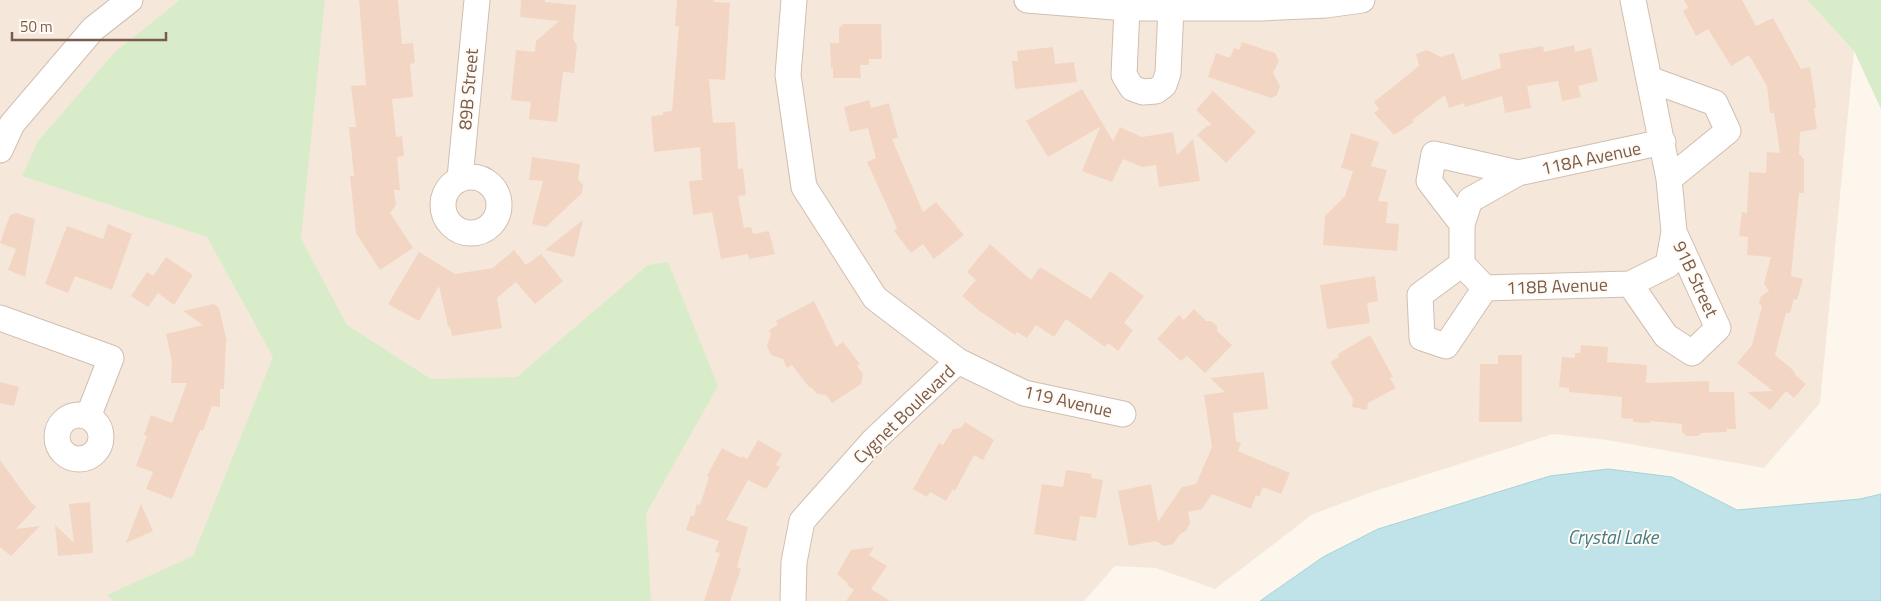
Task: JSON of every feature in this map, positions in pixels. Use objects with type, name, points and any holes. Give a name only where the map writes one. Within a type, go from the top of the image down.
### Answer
[{"type":"street","points":[[0,150],[12,124],[93,29],[130,0]]},
{"type":"street","name":"89B Street","points":[[460,178],[477,0]]},
{"type":"street","name":"Cygnet Boulevard","points":[[793,601],[794,562],[802,521],[874,440],[958,361],[875,298],[804,187],[788,75],[794,0]]},
{"type":"street","points":[[1027,0],[1127,8],[1362,0]]},
{"type":"street","name":"91B Street","points":[[1632,0],[1663,142],[1674,232],[1668,265],[1630,284],[1666,336],[1692,353],[1718,328],[1674,232]]},
{"type":"street","points":[[1127,8],[1124,74],[1132,88],[1144,92],[1156,91],[1164,85],[1168,73],[1171,8]]},
{"type":"street","points":[[1649,79],[1715,103],[1728,132],[1669,179]]},
{"type":"street","name":"118A Avenue","points":[[1518,173],[1663,142]]},
{"type":"street","points":[[1462,224],[1429,181],[1434,154],[1518,173]]},
{"type":"street","points":[[1462,264],[1420,295],[1422,338],[1446,346],[1485,288],[1462,264],[1462,224],[1470,200],[1518,173]]},
{"type":"street","name":"118B Avenue","points":[[1485,288],[1630,284]]},
{"type":"street","points":[[0,318],[111,358],[88,417]]},
{"type":"street","name":"119 Avenue","points":[[958,361],[1024,393],[1123,414]]},
{"type":"shaded area","points":[[0,0],[1807,0],[1854,51],[1820,403],[1764,468],[1607,440],[1553,434],[1375,491],[1313,514],[1215,589],[1156,568],[1115,566],[1084,601],[0,601]]},
{"type":"green space","points":[[180,0],[325,0],[301,239],[347,325],[431,379],[517,377],[648,265],[668,262],[718,386],[646,514],[651,601],[114,601],[107,595],[193,556],[273,357],[207,237],[22,176],[38,141],[115,52]]},
{"type":"green space","points":[[1807,0],[1881,0],[1881,109],[1854,51]]},
{"type":"water","name":"Crystal Lake","points":[[1608,469],[1672,477],[1737,510],[1860,499],[1881,494],[1881,601],[1260,601],[1323,557],[1378,529],[1550,476]]},
{"type":"building","points":[[359,0],[398,0],[402,44],[413,43],[415,63],[410,64],[413,97],[392,99],[396,137],[402,136],[404,156],[397,157],[400,190],[394,190],[396,205],[390,213],[413,248],[380,270],[356,233],[350,176],[354,176],[349,127],[356,127],[351,86],[366,85]]},
{"type":"building","points":[[521,0],[545,0],[545,2],[576,5],[573,39],[577,45],[574,73],[563,72],[557,122],[529,119],[531,102],[511,100],[516,50],[535,52],[536,41],[559,21],[520,17]]},
{"type":"building","points":[[677,0],[714,0],[713,2],[730,3],[725,80],[709,79],[713,123],[735,122],[738,169],[743,168],[746,195],[738,196],[744,228],[751,227],[753,234],[769,231],[775,254],[749,259],[748,254],[721,259],[712,212],[693,215],[689,181],[702,180],[700,147],[654,152],[651,116],[663,115],[663,112],[672,111],[679,26],[675,26]]},
{"type":"building","points":[[1684,0],[1742,0],[1756,26],[1773,18],[1801,69],[1810,67],[1817,129],[1800,132],[1799,154],[1804,159],[1804,193],[1799,193],[1791,276],[1803,279],[1797,300],[1794,299],[1790,313],[1786,313],[1775,355],[1806,384],[1794,398],[1786,391],[1770,410],[1747,392],[1773,391],[1737,363],[1752,345],[1762,307],[1759,303],[1761,296],[1769,291],[1764,284],[1771,257],[1747,255],[1748,237],[1739,236],[1742,212],[1747,213],[1749,172],[1766,173],[1767,152],[1780,153],[1774,113],[1770,113],[1767,86],[1749,55],[1731,66],[1708,29],[1696,36],[1683,11],[1688,8]]},
{"type":"building","points":[[843,24],[881,24],[882,59],[869,59],[869,65],[860,65],[861,78],[833,78],[830,43],[839,43],[839,28]]},
{"type":"building","points":[[1242,42],[1275,53],[1279,61],[1273,73],[1280,86],[1277,95],[1271,98],[1208,77],[1216,53],[1230,58],[1234,48],[1239,50]]},
{"type":"building","points":[[1574,45],[1575,52],[1591,48],[1598,81],[1578,86],[1581,97],[1562,101],[1558,81],[1527,86],[1531,108],[1505,113],[1502,96],[1465,107],[1464,103],[1449,108],[1445,95],[1412,120],[1414,122],[1394,135],[1374,113],[1379,109],[1374,102],[1419,66],[1416,54],[1427,50],[1441,57],[1454,53],[1462,80],[1501,68],[1499,54],[1543,46],[1544,52]]},
{"type":"building","points":[[1053,47],[1055,64],[1074,62],[1077,82],[1015,89],[1012,61],[1018,61],[1017,51]]},
{"type":"building","points":[[1082,89],[1113,141],[1120,127],[1142,137],[1173,132],[1177,155],[1193,139],[1200,181],[1159,187],[1156,165],[1142,167],[1123,159],[1112,182],[1082,171],[1100,127],[1048,157],[1026,121]]},
{"type":"building","points":[[1213,91],[1256,132],[1226,163],[1197,135],[1207,126],[1212,125],[1196,110]]},
{"type":"building","points":[[869,100],[871,108],[889,103],[898,138],[892,139],[923,212],[936,202],[964,235],[934,259],[923,244],[911,253],[894,231],[897,228],[867,162],[876,158],[868,128],[850,132],[844,107]]},
{"type":"building","points":[[1351,133],[1379,142],[1371,166],[1387,170],[1378,201],[1388,202],[1386,223],[1399,224],[1397,251],[1323,245],[1325,216],[1345,196],[1353,171],[1341,168]]},
{"type":"building","points":[[532,157],[580,164],[578,179],[583,185],[582,193],[546,227],[532,224],[543,181],[529,180]]},
{"type":"building","points":[[16,213],[35,219],[25,277],[8,270],[16,249],[0,243],[10,215]]},
{"type":"building","points":[[583,220],[574,257],[545,250]]},
{"type":"building","points":[[108,224],[132,234],[112,290],[75,276],[68,293],[45,284],[67,226],[103,239]]},
{"type":"building","points":[[990,244],[1031,280],[1040,267],[1091,299],[1110,271],[1144,296],[1124,323],[1133,330],[1118,351],[1108,343],[1105,347],[1066,319],[1054,337],[1036,325],[1027,338],[1017,332],[1015,335],[978,310],[962,296],[976,280],[967,272]]},
{"type":"building","points":[[514,250],[526,265],[541,254],[563,281],[535,304],[516,282],[497,298],[502,328],[452,336],[439,286],[419,321],[388,304],[419,252],[455,274],[493,268]]},
{"type":"building","points":[[166,257],[193,275],[174,305],[158,293],[148,307],[131,296],[147,272],[153,276]]},
{"type":"building","points":[[1375,276],[1378,301],[1367,303],[1370,323],[1327,329],[1320,285]]},
{"type":"building","points":[[814,301],[836,347],[843,342],[860,364],[857,366],[863,374],[861,384],[832,403],[826,395],[817,394],[809,387],[792,365],[787,368],[783,359],[771,355],[767,346],[771,334],[769,330],[778,325],[776,321]]},
{"type":"building","points":[[214,304],[219,308],[227,342],[224,389],[220,389],[220,407],[212,406],[203,431],[200,430],[172,499],[146,489],[153,472],[136,466],[147,436],[144,435],[151,415],[172,423],[187,383],[171,383],[172,361],[166,334],[203,325],[183,311]]},
{"type":"building","points":[[1194,309],[1206,321],[1211,321],[1217,326],[1217,331],[1232,345],[1205,373],[1187,356],[1181,361],[1157,339],[1179,315],[1184,320]]},
{"type":"building","points":[[1370,335],[1393,377],[1390,378],[1396,388],[1368,403],[1367,410],[1352,407],[1353,399],[1330,362],[1339,357],[1338,354]]},
{"type":"building","points":[[1581,345],[1608,347],[1607,362],[1647,365],[1646,383],[1709,381],[1709,392],[1734,392],[1736,429],[1726,429],[1727,432],[1701,433],[1698,436],[1687,436],[1682,432],[1682,424],[1650,421],[1650,423],[1633,422],[1633,419],[1621,418],[1622,397],[1569,392],[1569,388],[1559,387],[1562,357],[1575,358],[1575,353],[1580,353]]},
{"type":"building","points":[[1498,355],[1522,355],[1522,422],[1479,422],[1480,364],[1498,364]]},
{"type":"building","points":[[1264,372],[1268,409],[1233,413],[1236,441],[1241,443],[1238,451],[1290,473],[1281,494],[1263,487],[1259,497],[1256,495],[1251,509],[1212,494],[1202,509],[1188,512],[1190,523],[1185,532],[1181,533],[1173,544],[1164,546],[1156,541],[1129,546],[1118,491],[1151,484],[1158,522],[1182,487],[1196,484],[1212,447],[1204,395],[1225,392],[1210,378]]},
{"type":"building","points":[[0,382],[19,387],[14,406],[0,403]]},
{"type":"building","points":[[965,422],[994,440],[983,460],[974,455],[955,491],[953,489],[946,501],[930,492],[927,497],[913,489],[939,443],[943,445],[953,429],[961,428]]},
{"type":"building","points":[[758,440],[782,454],[776,465],[780,467],[766,489],[748,480],[726,520],[748,527],[737,567],[741,569],[730,601],[704,601],[720,553],[715,552],[719,541],[686,530],[691,515],[694,516],[697,504],[700,505],[709,477],[707,476],[722,448],[741,458],[742,456],[747,459]]},
{"type":"building","points":[[0,460],[36,507],[16,529],[40,526],[11,556],[0,547]]},
{"type":"building","points":[[1066,470],[1092,474],[1091,478],[1103,480],[1096,518],[1080,516],[1076,541],[1034,534],[1042,484],[1063,487]]},
{"type":"building","points":[[90,502],[93,553],[58,556],[55,525],[74,543],[69,504]]},
{"type":"building","points":[[141,504],[153,531],[126,543]]},
{"type":"building","points":[[874,547],[869,555],[887,566],[871,589],[890,601],[846,601],[854,590],[837,574],[851,550]]}]
